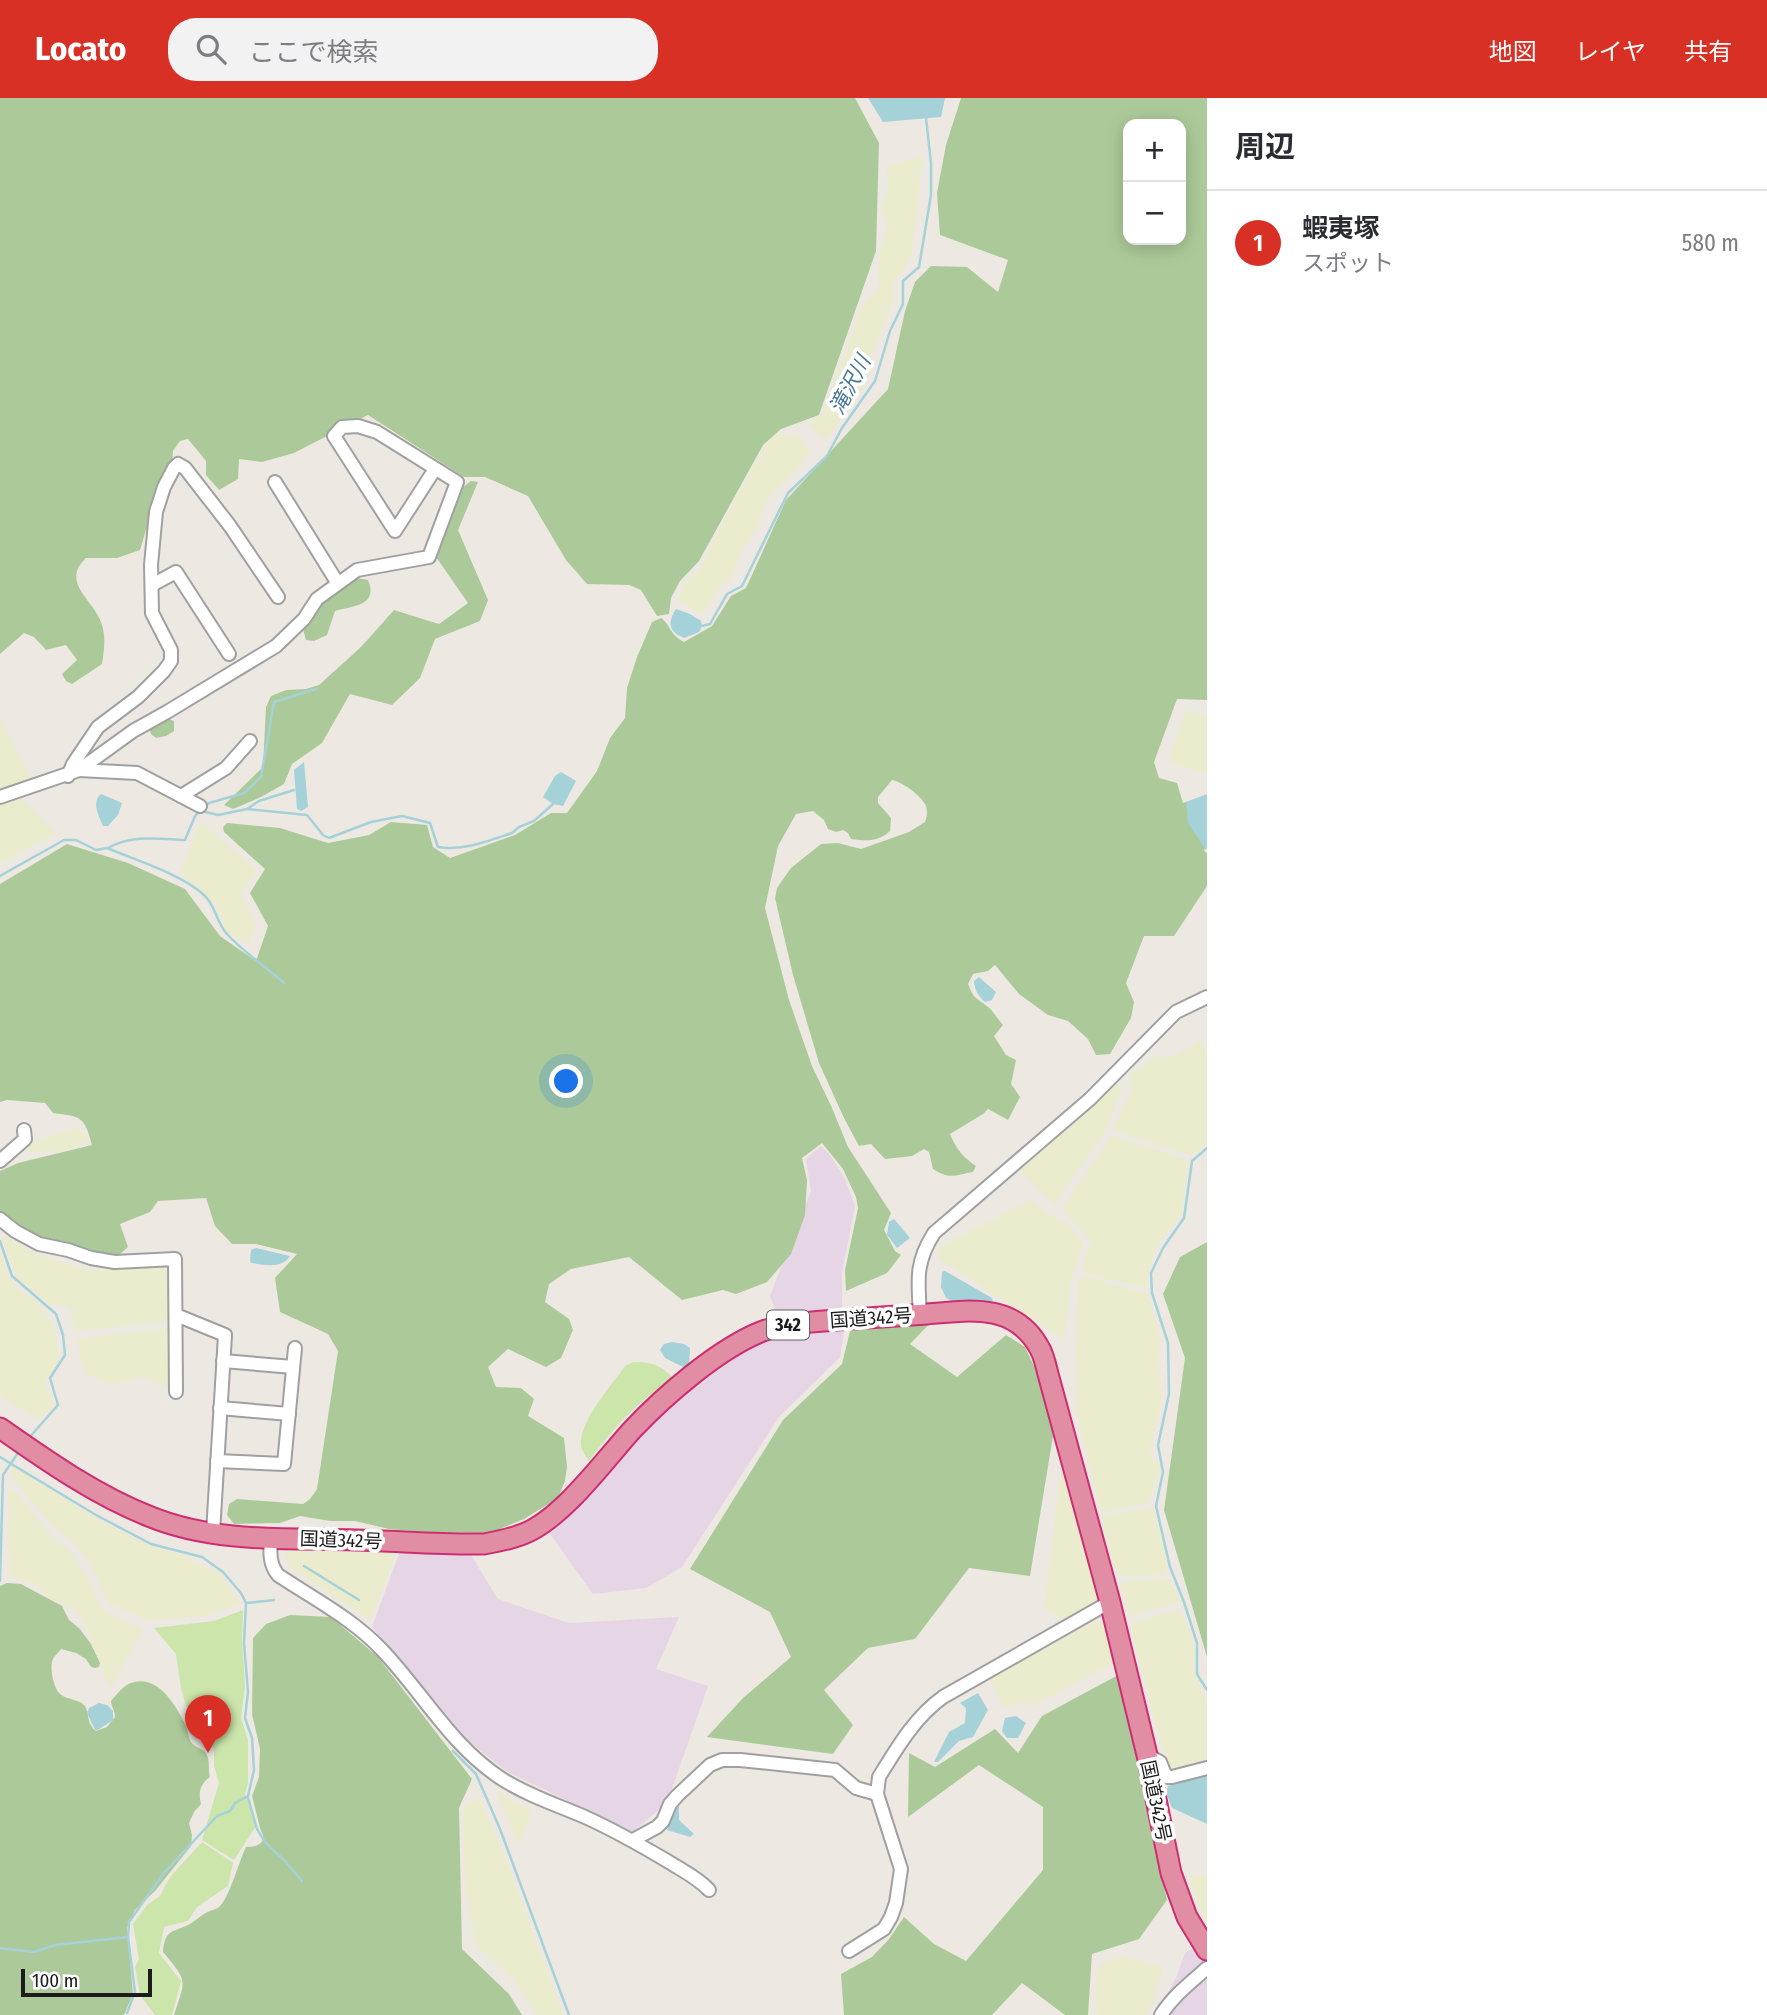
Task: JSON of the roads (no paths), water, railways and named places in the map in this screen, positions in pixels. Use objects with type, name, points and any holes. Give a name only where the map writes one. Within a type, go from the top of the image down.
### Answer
[{"type":"highway","name":"国道342号","points":[[0,1427],[55,1465],[120,1503],[181,1527],[271,1538],[469,1544],[503,1541],[531,1530],[558,1511],[635,1428],[666,1399],[704,1367],[763,1331],[791,1325],[964,1310],[993,1312],[1008,1317],[1026,1329],[1040,1349],[1110,1602],[1147,1755],[1171,1874],[1187,1917],[1207,1950]]},
{"type":"street","points":[[0,797],[73,773],[133,731],[276,646],[304,619],[317,598],[357,569],[429,557],[457,482],[377,432],[358,426],[342,427],[334,436],[395,531],[435,469]]},
{"type":"street","points":[[73,773],[73,764],[98,727],[138,697],[171,661],[172,650],[152,613],[152,541],[156,512],[164,487],[178,464],[181,464],[230,526],[278,597]]},
{"type":"street","points":[[275,482],[337,582]]},
{"type":"street","points":[[152,584],[176,572],[229,654]]},
{"type":"street","points":[[181,796],[226,768],[250,741]]},
{"type":"street","points":[[73,773],[138,773],[200,806]]},
{"type":"street","points":[[920,1314],[919,1265],[923,1250],[933,1233],[1090,1099],[1176,1012],[1207,997]]},
{"type":"street","points":[[0,1161],[25,1139],[24,1130]]},
{"type":"street","points":[[0,1219],[39,1244],[91,1258],[115,1262],[175,1259],[176,1392]]},
{"type":"street","points":[[176,1315],[225,1335],[213,1533]]},
{"type":"street","points":[[217,1461],[284,1464],[295,1348]]},
{"type":"street","points":[[223,1361],[293,1367]]},
{"type":"street","points":[[220,1408],[289,1414]]},
{"type":"street","points":[[271,1538],[271,1562],[278,1575],[341,1616],[376,1644],[469,1753],[503,1780],[633,1840],[693,1876],[709,1890]]},
{"type":"street","points":[[849,1951],[884,1929],[896,1903],[901,1869],[877,1794],[879,1777],[897,1747],[927,1709],[943,1697],[1110,1602]]},
{"type":"street","points":[[1147,1755],[1160,1762],[1166,1777],[1207,1768]]},
{"type":"street","points":[[633,1840],[657,1827],[677,1796],[710,1765],[722,1760],[835,1770],[856,1788],[877,1794]]},
{"type":"street","points":[[1161,2015],[1178,1993],[1207,1968]]},
{"type":"water","points":[[868,98],[945,98],[941,117],[883,122]]},
{"type":"water","points":[[676,609],[701,621],[699,632],[684,638],[675,633],[671,619]]},
{"type":"water","points":[[304,762],[308,807],[301,811],[297,809],[294,770]]},
{"type":"water","points":[[561,772],[576,781],[563,806],[553,804],[543,797],[555,776]]},
{"type":"water","points":[[101,794],[122,803],[118,815],[108,826],[103,826],[97,809],[98,797]]},
{"type":"water","points":[[1207,794],[1206,850],[1188,823],[1186,802]]},
{"type":"water","points":[[979,977],[996,992],[992,1000],[985,1002],[977,993],[974,981]]},
{"type":"water","points":[[894,1219],[910,1238],[897,1248],[887,1235],[889,1222]]},
{"type":"water","points":[[256,1248],[290,1256],[278,1264],[251,1263],[251,1250]]},
{"type":"water","points":[[945,1271],[993,1300],[989,1303],[973,1300],[954,1302],[946,1298],[941,1287],[942,1272]]},
{"type":"water","points":[[672,1342],[690,1348],[689,1366],[685,1368],[665,1358],[660,1350],[664,1344]]},
{"type":"water","points":[[978,1693],[988,1710],[973,1737],[959,1741],[938,1762],[934,1762],[949,1732],[965,1723],[966,1708],[960,1703]]},
{"type":"water","points":[[99,1703],[107,1705],[113,1711],[113,1720],[95,1730],[87,1713],[89,1708]]},
{"type":"water","points":[[1016,1716],[1026,1723],[1018,1738],[1007,1738],[1002,1731],[1005,1718]]},
{"type":"water","points":[[1207,1773],[1207,1824],[1172,1808],[1166,1793],[1168,1786]]},
{"type":"water","points":[[679,1806],[679,1820],[694,1834],[690,1837],[667,1830],[675,1809]]},
{"type":"waterway","name":"滝沢川","points":[[702,626],[710,624],[727,594],[742,586],[788,493],[827,456],[842,428],[875,381],[890,331],[903,304],[903,281],[919,267],[931,195],[926,118]]},
{"type":"waterway","points":[[205,806],[244,793],[261,777],[274,702],[316,689]]},
{"type":"waterway","points":[[201,811],[218,815],[247,809],[259,801],[294,790]]},
{"type":"waterway","points":[[247,809],[307,815],[323,835],[329,838],[371,822],[402,816],[430,823],[438,847],[457,848],[512,833],[534,821],[553,804]]},
{"type":"waterway","points":[[108,848],[136,839],[185,840],[195,816],[200,811]]},
{"type":"waterway","points":[[0,876],[64,840],[76,840],[96,850],[107,848],[196,888],[209,900],[226,933],[284,983]]},
{"type":"waterway","points":[[1207,1148],[1192,1161],[1184,1218],[1163,1248],[1151,1273],[1152,1293],[1168,1343],[1169,1394],[1158,1445],[1163,1472],[1156,1506],[1170,1567],[1197,1643],[1197,1674],[1207,1690]]},
{"type":"waterway","points":[[0,1241],[12,1276],[56,1314],[63,1335],[65,1355],[50,1378],[58,1405],[28,1439]]},
{"type":"waterway","points":[[0,1581],[3,1475],[20,1450]]},
{"type":"waterway","points":[[0,1457],[96,1515],[151,1544],[202,1557],[223,1572],[246,1603],[244,1643],[248,1692],[245,1718],[252,1738],[254,1770],[248,1796],[235,1803],[230,1811],[217,1816],[163,1874],[129,1922],[128,1937],[135,1992],[127,2013]]},
{"type":"waterway","points":[[304,1566],[359,1600]]},
{"type":"waterway","points":[[246,1603],[274,1600]]},
{"type":"waterway","points":[[453,1751],[476,1774],[500,1829],[569,2015]]},
{"type":"waterway","points":[[248,1798],[257,1829],[265,1842],[302,1881]]},
{"type":"waterway","points":[[0,1948],[34,1952],[55,1945],[128,1937]]},
{"type":"place","name":"蝦夷塚","points":[[208,1753]]}]
